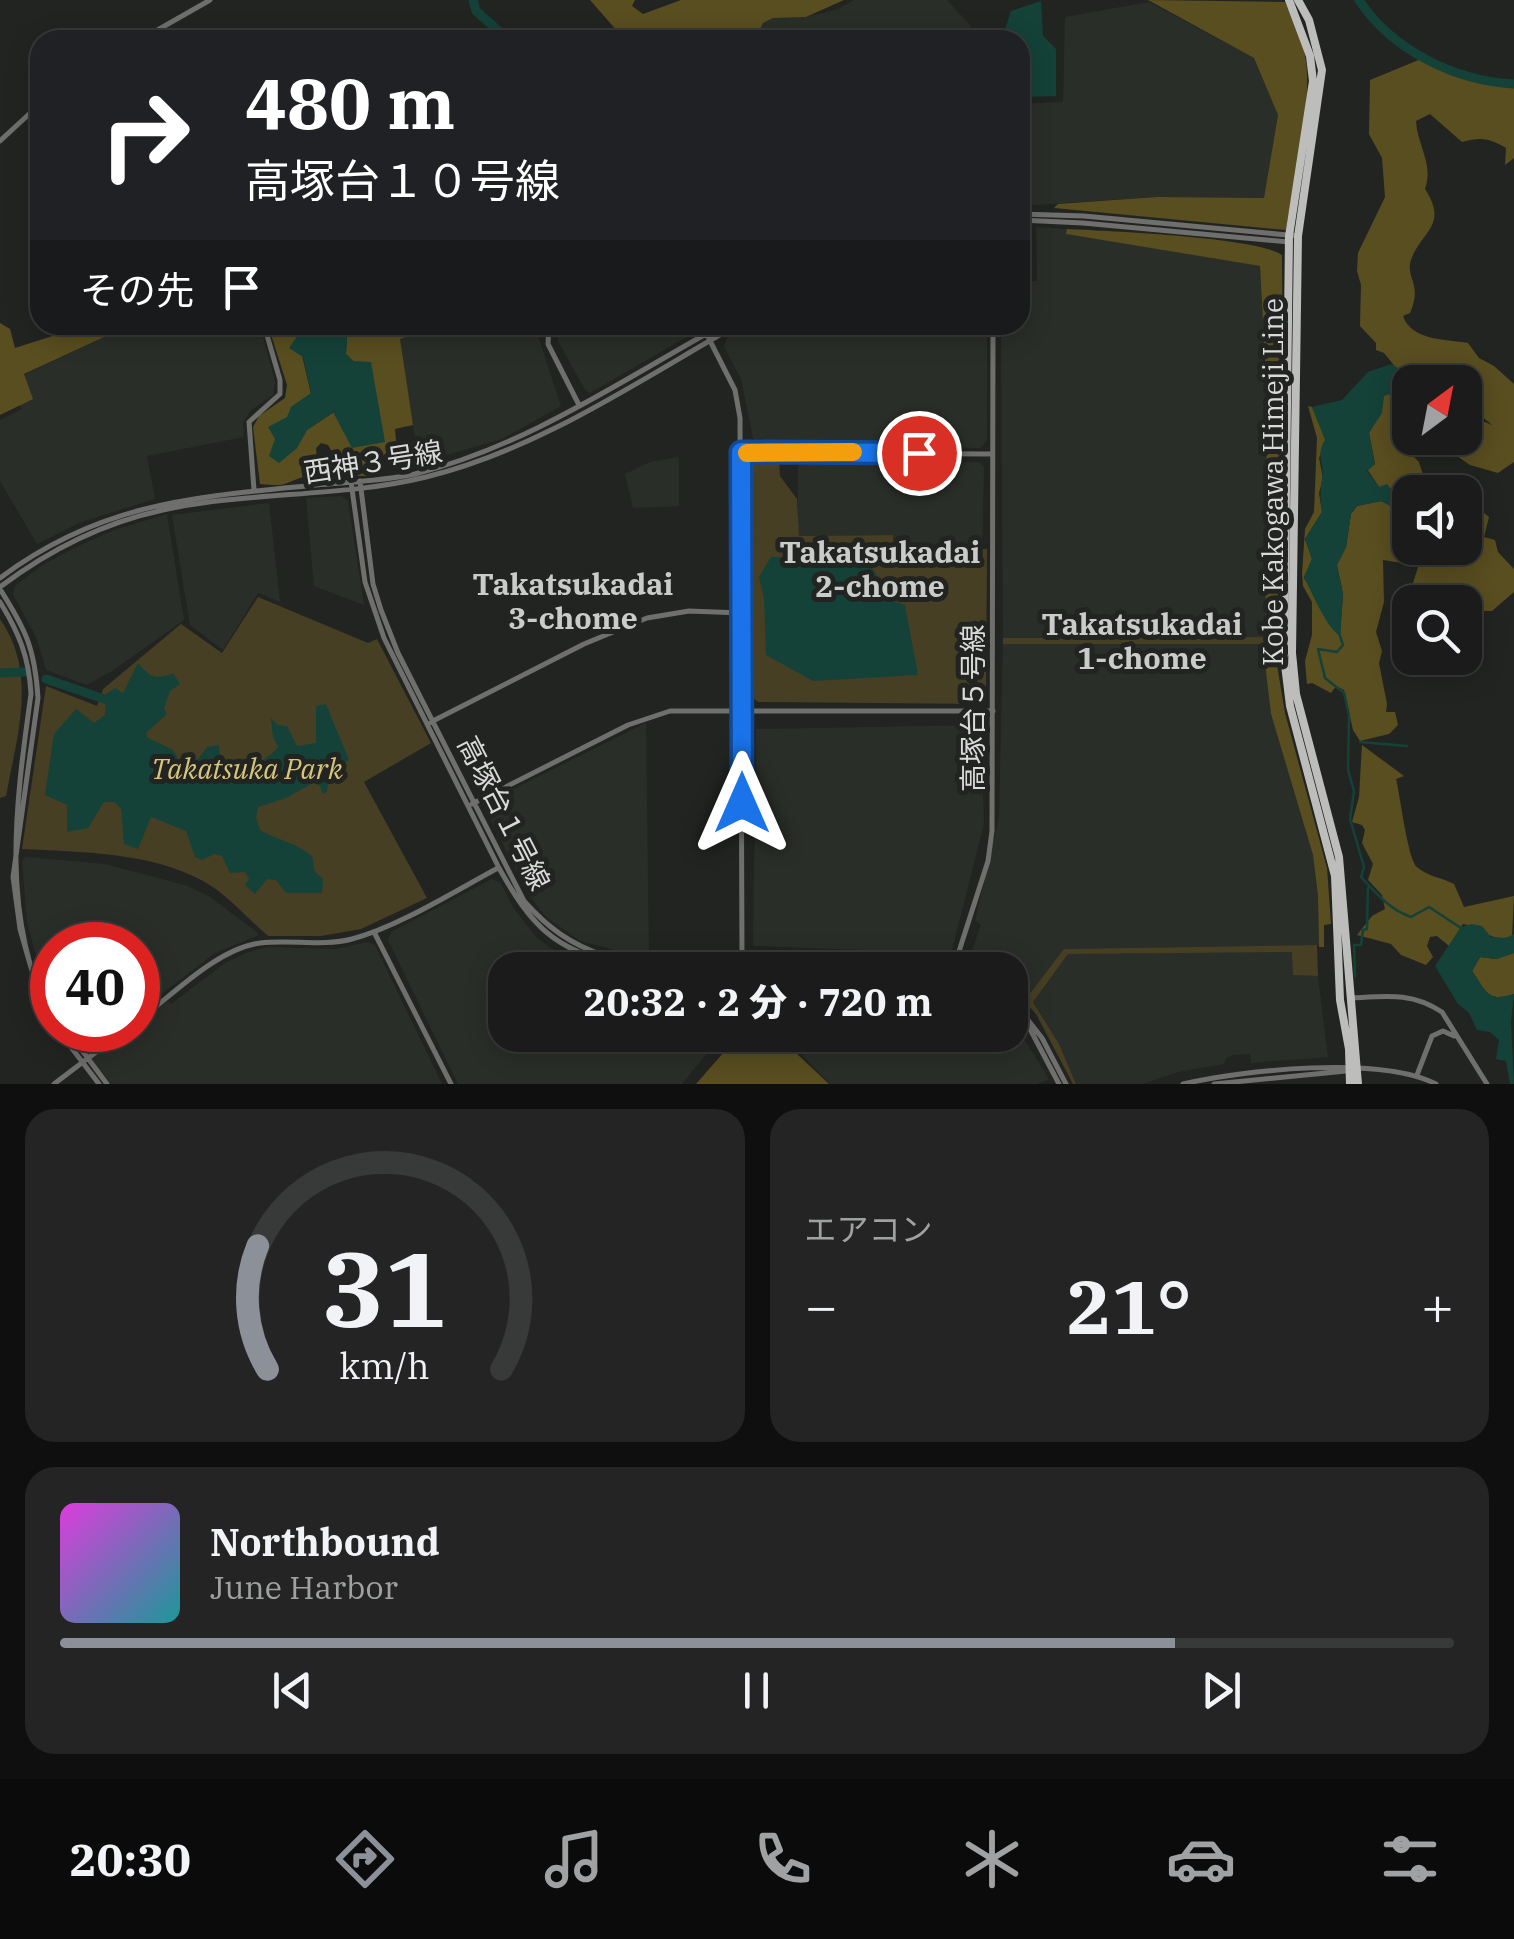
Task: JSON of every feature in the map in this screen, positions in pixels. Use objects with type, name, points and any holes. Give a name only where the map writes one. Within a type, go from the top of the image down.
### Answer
[{"type":"main road","name":"Kobe Kakogawa Himeji Line","points":[[1289,0],[1310,56],[1313,81],[1293,239],[1284,657],[1290,706],[1326,832],[1334,876],[1340,1000],[1358,1084]]},
{"type":"main road","name":"Kobe Kakogawa Himeji Line","points":[[1298,0],[1309,20],[1322,70],[1293,239],[1292,653],[1296,694],[1339,857],[1345,899],[1354,1070],[1350,1084]]},
{"type":"street","points":[[158,30],[210,0]]},
{"type":"street","points":[[0,141],[30,113]]},
{"type":"street","points":[[1030,217],[1084,216],[1293,239]]},
{"type":"street","points":[[254,491],[249,422],[280,394],[280,380],[267,335]]},
{"type":"street","points":[[548,335],[548,344],[582,408]]},
{"type":"street","name":"西神３号線","points":[[0,588],[47,554],[120,521],[166,509],[360,485],[473,458],[582,408],[714,335]]},
{"type":"street","name":"高塚台５号線","points":[[959,952],[988,861],[994,794],[993,335]]},
{"type":"street","points":[[709,337],[735,390],[741,452],[742,952]]},
{"type":"street","points":[[741,452],[993,454]]},
{"type":"street","name":"高塚台１号線","points":[[360,485],[372,584],[430,722],[532,922],[578,952]]},
{"type":"street","name":"西神３号線","points":[[0,578],[66,536],[108,518],[165,502],[254,491],[352,486]]},
{"type":"street","name":"高塚台１号線","points":[[352,486],[365,582],[384,638],[430,722]]},
{"type":"street","points":[[0,588],[29,638],[36,668],[38,698],[13,877],[20,930],[30,964]]},
{"type":"street","points":[[0,602],[20,635],[30,667],[32,694],[8,861],[8,894],[18,952],[30,976]]},
{"type":"street","points":[[430,722],[584,644],[647,618],[689,612],[740,613]]},
{"type":"street","points":[[471,804],[646,718],[670,711],[993,711]]},
{"type":"street","points":[[160,1004],[223,956],[254,944],[324,943],[374,932],[502,866]]},
{"type":"street","points":[[374,932],[451,1084]]},
{"type":"street","points":[[1349,998],[1391,994],[1412,997],[1442,1012],[1486,1084]]},
{"type":"street","points":[[1028,1020],[1042,1038],[1062,1084]]},
{"type":"street","points":[[1417,1075],[1426,1046],[1448,1022]]},
{"type":"street","points":[[1028,1027],[1062,1084]]},
{"type":"street","points":[[1443,1031],[1458,1038]]},
{"type":"street","points":[[73,1052],[99,1084]]},
{"type":"street","points":[[82,1052],[107,1084]]},
{"type":"street","points":[[54,1084],[95,1052]]},
{"type":"street","points":[[1183,1084],[1257,1071],[1339,1067],[1417,1075],[1436,1084]]},
{"type":"street","points":[[1214,1084],[1354,1070]]},
{"type":"shaded area","points":[[590,0],[635,0],[632,6],[643,14],[681,0],[844,0],[806,17],[773,18],[760,30],[616,30]]},
{"type":"shaded area","points":[[854,0],[947,0],[972,30],[760,30],[773,18],[806,17],[838,9]]},
{"type":"shaded area","points":[[1148,0],[1285,2],[1303,46],[1307,80],[1286,230],[1054,208],[1058,204],[1157,197],[1264,198],[1278,115],[1254,58]]},
{"type":"shaded area","points":[[1041,1],[1043,36],[1056,49],[1056,96],[1030,97],[1030,30],[1005,30],[1011,11]]},
{"type":"shaded area","points":[[1149,2],[1254,58],[1278,115],[1264,198],[1157,197],[1030,205],[1030,104],[1063,102],[1065,17]]},
{"type":"shaded area","points":[[1421,59],[1466,79],[1514,88],[1514,158],[1505,165],[1506,148],[1500,145],[1485,139],[1462,142],[1430,114],[1416,121],[1428,171],[1425,189],[1432,201],[1434,220],[1411,260],[1414,303],[1410,313],[1403,316],[1421,334],[1468,343],[1479,358],[1514,384],[1514,462],[1498,473],[1470,465],[1455,455],[1482,455],[1482,421],[1492,425],[1482,416],[1482,365],[1394,365],[1376,350],[1376,343],[1360,326],[1358,253],[1385,197],[1382,158],[1369,134],[1370,80]]},
{"type":"shaded area","points":[[1036,227],[1067,229],[1067,234],[1260,266],[1267,399],[1266,637],[1003,638],[1001,335],[1030,335],[1030,281],[1037,281]]},
{"type":"shaded area","points":[[1067,229],[1213,239],[1282,255],[1283,400],[1276,659],[1285,713],[1327,868],[1331,924],[1324,925],[1324,947],[1319,947],[1313,855],[1271,714],[1265,663],[1267,399],[1260,266],[1066,234]]},
{"type":"shaded area","points":[[0,323],[10,329],[15,348],[56,335],[106,335],[24,374],[33,399],[0,415]]},
{"type":"shaded area","points":[[263,335],[275,382],[273,395],[250,411],[243,423],[244,437],[147,456],[155,499],[81,522],[37,544],[0,481],[0,420],[32,399],[24,375],[103,337]]},
{"type":"shaded area","points":[[271,335],[297,335],[311,394],[291,407],[296,449],[307,430],[334,412],[353,361],[346,354],[348,335],[412,335],[400,339],[413,425],[395,429],[397,452],[372,461],[372,472],[367,476],[336,475],[334,455],[328,445],[321,443],[316,448],[316,468],[310,473],[281,485],[260,484],[253,427],[259,416],[285,398],[287,385]]},
{"type":"shaded area","points":[[296,335],[348,335],[346,354],[353,361],[371,362],[385,442],[352,448],[333,412],[307,430],[296,449],[279,463],[269,456],[275,439],[268,427],[287,417],[291,407],[311,393],[303,357],[289,348]]},
{"type":"shaded area","points":[[411,335],[537,335],[561,406],[502,439],[419,463],[399,339]]},
{"type":"shaded area","points":[[558,335],[690,335],[590,393]]},
{"type":"shaded area","points":[[987,335],[987,440],[981,448],[754,443],[741,379],[724,347],[727,338]]},
{"type":"shaded area","points":[[1393,365],[1392,396],[1384,396],[1382,413],[1369,433],[1375,464],[1367,471],[1379,487],[1387,484],[1392,491],[1392,506],[1381,501],[1357,506],[1351,514],[1346,547],[1337,565],[1343,594],[1340,636],[1325,618],[1304,577],[1312,559],[1305,539],[1322,512],[1320,455],[1325,440],[1312,407],[1342,400],[1368,372]]},
{"type":"shaded area","points":[[1384,396],[1392,396],[1392,455],[1412,455],[1423,475],[1392,475],[1392,490],[1379,487],[1367,469],[1375,464],[1369,433]]},
{"type":"shaded area","points":[[1308,406],[1312,407],[1326,440],[1319,458],[1322,512],[1305,539],[1312,559],[1304,578],[1340,636],[1343,594],[1337,565],[1346,547],[1351,514],[1357,506],[1381,501],[1392,506],[1392,561],[1383,560],[1384,602],[1376,632],[1382,651],[1379,663],[1386,712],[1395,712],[1398,725],[1389,734],[1360,741],[1353,730],[1344,690],[1336,686],[1331,693],[1307,684],[1305,661],[1312,635],[1312,602],[1303,586],[1302,573],[1305,529],[1314,512],[1317,438]]},
{"type":"shaded area","points":[[679,457],[679,506],[633,508],[625,474],[650,462]]},
{"type":"shaded area","points":[[830,461],[979,462],[984,467],[982,549],[898,549],[893,546],[893,535],[798,536],[798,465]]},
{"type":"shaded area","points":[[342,496],[348,501],[364,605],[314,586],[306,498]]},
{"type":"shaded area","points":[[269,503],[280,602],[258,593],[223,650],[190,625],[172,515]]},
{"type":"shaded area","points":[[1482,511],[1489,517],[1484,537],[1495,540],[1498,552],[1514,569],[1514,592],[1492,611],[1482,611],[1482,585],[1413,583],[1419,565],[1482,565]]},
{"type":"shaded area","points":[[167,514],[184,620],[87,685],[46,670],[37,639],[13,594],[15,586],[74,548],[114,530]]},
{"type":"shaded area","points":[[771,557],[865,557],[893,601],[905,605],[918,675],[813,681],[766,655],[764,598],[759,577]]},
{"type":"shaded area","points":[[1003,644],[1264,644],[1271,714],[1313,855],[1319,945],[1064,949],[1028,995],[1028,952],[972,952],[981,924],[975,921],[999,817]]},
{"type":"shaded area","points":[[138,663],[154,676],[173,673],[180,684],[170,691],[164,708],[167,714],[146,733],[148,738],[173,750],[184,768],[196,762],[207,747],[219,745],[221,760],[227,768],[243,772],[252,768],[278,747],[271,718],[278,725],[287,726],[297,746],[316,743],[316,706],[326,704],[349,760],[334,773],[327,792],[323,794],[320,786],[313,783],[258,807],[256,818],[260,830],[312,856],[315,872],[323,879],[322,893],[286,893],[276,880],[267,879],[255,894],[245,885],[249,879],[245,872],[230,873],[222,856],[214,854],[202,860],[195,857],[186,831],[151,817],[138,849],[124,844],[121,809],[115,802],[104,802],[88,828],[67,832],[67,805],[45,795],[54,734],[76,709],[94,723],[105,715],[106,694],[115,688],[123,693]]},
{"type":"shaded area","points":[[646,723],[649,952],[619,951],[580,941],[546,917],[528,894],[485,809],[487,802]]},
{"type":"shaded area","points":[[981,725],[984,824],[952,950],[753,946],[756,729]]},
{"type":"shaded area","points":[[1362,745],[1404,776],[1396,779],[1407,840],[1417,867],[1454,884],[1464,907],[1514,896],[1512,936],[1498,938],[1463,924],[1449,946],[1437,936],[1430,937],[1427,946],[1433,957],[1426,965],[1401,955],[1391,944],[1357,935],[1372,916],[1385,909],[1382,895],[1368,880],[1373,864],[1362,843],[1365,830],[1352,822],[1359,797]]},
{"type":"shaded area","points":[[26,857],[105,864],[188,886],[210,897],[258,933],[215,953],[160,995],[160,922],[30,922],[30,933],[22,861]]},
{"type":"shaded area","points":[[492,879],[500,882],[514,909],[538,939],[557,952],[488,952],[488,1052],[708,1052],[682,1084],[458,1084],[388,940],[391,932]]},
{"type":"shaded area","points":[[1482,926],[1491,937],[1514,934],[1514,953],[1496,959],[1480,957],[1472,971],[1493,996],[1514,994],[1514,1084],[1510,1084],[1506,1061],[1496,1059],[1499,1040],[1490,1032],[1477,1030],[1435,966],[1461,927]]},
{"type":"shaded area","points":[[367,942],[375,945],[442,1084],[111,1084],[91,1058],[99,1052],[160,1052],[160,1007],[168,1001],[171,1004],[225,963],[246,953],[267,947],[336,949]]},
{"type":"shaded area","points":[[1293,952],[1293,975],[1318,976],[1328,1057],[1251,1063],[1250,1054],[1233,1055],[1224,1064],[1178,1072],[1142,1084],[1076,1084],[1059,1044],[1033,1002],[1068,954]]},
{"type":"shaded area","points":[[1514,953],[1514,994],[1493,996],[1472,971],[1480,957],[1496,959]]},
{"type":"shaded area","points":[[1028,1045],[1049,1079],[1037,1084],[830,1084],[802,1055],[1028,1052]]},
{"type":"shaded area","points":[[724,1052],[795,1052],[829,1084],[696,1084]]},
{"type":"green space","points":[[754,459],[779,460],[780,476],[797,499],[799,536],[893,535],[893,546],[898,549],[987,549],[986,699],[982,704],[758,702],[750,695],[748,464]]},
{"type":"green space","name":"Takatsuka Park","points":[[258,597],[368,643],[377,639],[431,743],[364,782],[427,898],[361,929],[321,936],[268,936],[220,893],[183,871],[115,855],[22,849],[46,686],[97,706],[103,689],[181,624],[222,653]]},
{"type":"green space","points":[[0,619],[19,661],[21,705],[6,796],[0,798]]},
{"type":"green space","points":[[1266,637],[1264,644],[1003,644],[1003,638]]},
{"type":"green space","points":[[1317,945],[1318,976],[1293,975],[1292,952],[1068,954],[1033,1002],[1059,1044],[1073,1084],[1028,1005],[1028,996],[1064,949]]},
{"type":"waterway","points":[[473,0],[476,11],[498,30]]},
{"type":"waterway","points":[[1359,0],[1389,34],[1427,60],[1470,77],[1514,84]]},
{"type":"waterway","points":[[1339,633],[1343,645],[1337,652],[1318,649],[1325,678],[1344,693],[1349,715],[1348,770],[1354,791],[1350,819],[1364,867],[1361,877],[1403,914],[1411,917],[1429,907],[1461,928]]},
{"type":"waterway","points":[[0,673],[24,672]]},
{"type":"waterway","points":[[46,679],[113,702]]},
{"type":"waterway","points":[[1360,742],[1407,746]]},
{"type":"waterway","points":[[1355,976],[1354,945],[1361,945],[1363,930],[1367,929],[1368,888]]},
{"type":"slow traffic","points":[[747,453],[853,452]]},
{"type":"district","name":"Takatsukadai 2-chome","points":[[880,570]]},
{"type":"district","name":"Takatsukadai 3-chome","points":[[573,602]]},
{"type":"district","name":"Takatsukadai 1-chome","points":[[1142,642]]},
{"type":"route","points":[[742,803],[741,452],[919,453]]}]
